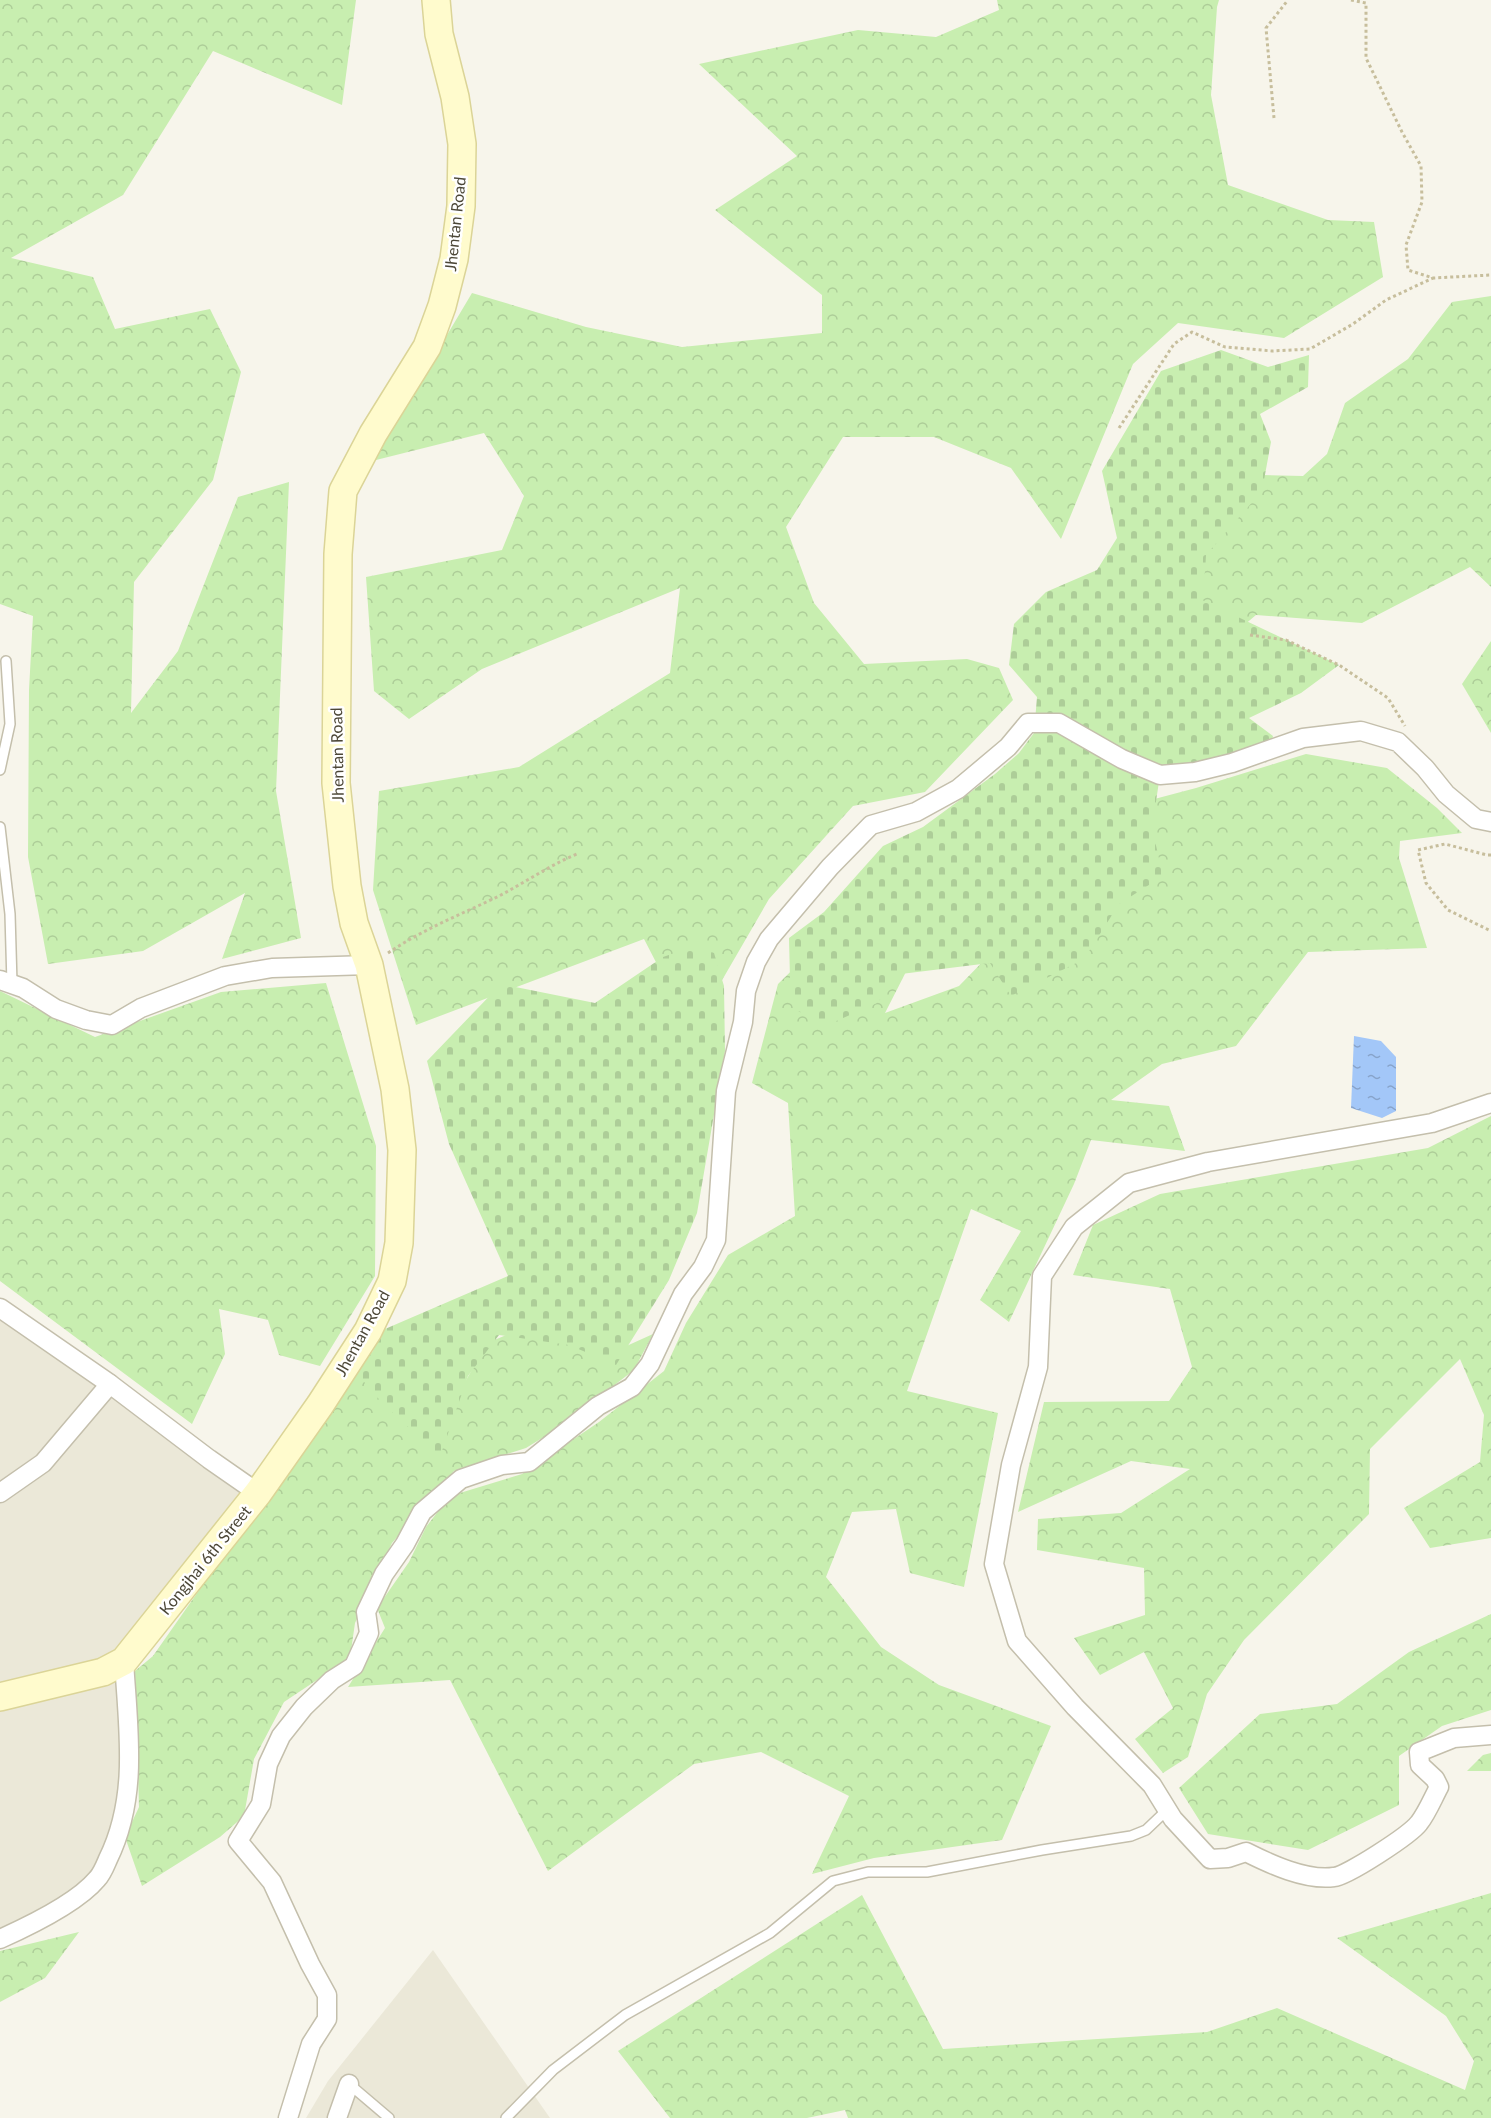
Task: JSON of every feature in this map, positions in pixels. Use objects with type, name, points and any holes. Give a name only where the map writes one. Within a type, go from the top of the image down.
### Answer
[{"type":"street","name":"Jhentan Road","points":[[258,1493],[320,1405],[368,1331],[392,1281],[399,1243],[402,1150],[395,1089],[369,965],[354,924],[347,886],[336,783],[338,554],[344,491],[373,434],[427,347],[442,306],[454,259],[461,206],[462,144],[455,97],[439,34],[436,0]]},
{"type":"street","points":[[288,2118],[311,2044],[327,2019],[327,1995],[272,1882],[238,1841],[261,1804],[268,1764],[281,1736],[304,1707],[332,1680],[354,1666],[369,1634],[366,1612],[384,1574],[405,1544],[422,1512],[462,1479],[502,1465],[529,1462],[598,1406],[632,1387],[650,1364],[683,1294],[703,1267],[716,1240],[726,1092],[743,1022],[749,981],[756,962],[769,939],[830,867],[870,825],[916,812],[958,789],[1008,747],[1028,723],[1059,723],[1122,759],[1160,775],[1195,772],[1233,763],[1303,738],[1361,731],[1398,742],[1425,768],[1446,794],[1476,819],[1491,822]]},
{"type":"street","points":[[6,982],[23,988],[56,1009],[86,1020],[112,1024],[141,1008],[225,976],[272,968],[369,965]]},
{"type":"street","points":[[1491,1103],[1432,1123],[1208,1162],[1129,1183],[1074,1227],[1042,1276],[1038,1367],[1011,1465],[994,1564],[1017,1641],[1076,1707],[1152,1785],[1173,1819],[1210,1859],[1228,1858],[1246,1852],[1276,1867],[1312,1876],[1335,1877],[1400,1839],[1419,1824],[1439,1787],[1435,1779],[1420,1765],[1419,1752],[1454,1738],[1491,1734]]},
{"type":"street","name":"Kongjhai 6th Street","points":[[0,1308],[110,1384],[199,1452],[258,1493],[124,1661],[103,1672],[0,1697]]},
{"type":"street","points":[[0,1493],[43,1463],[110,1384]]},
{"type":"street","points":[[0,1939],[17,1932],[80,1896],[99,1878],[116,1844],[128,1797],[129,1745],[124,1661]]},
{"type":"street","points":[[337,2118],[349,2084]]},
{"type":"lane","points":[[0,770],[10,724],[6,661]]},
{"type":"lane","points":[[0,827],[10,914],[6,982]]},
{"type":"lane","points":[[506,2118],[553,2070],[625,2015],[770,1933],[833,1881],[868,1872],[927,1872],[1131,1836],[1146,1830],[1167,1810]]},
{"type":"lane","points":[[349,2084],[389,2118]]},
{"type":"path","points":[[1274,118],[1266,28],[1288,0]]},
{"type":"path","points":[[1351,0],[1366,3],[1366,58],[1402,132],[1422,166],[1422,202],[1406,245],[1408,270],[1433,278],[1491,275]]},
{"type":"path","points":[[1119,428],[1174,344],[1192,332],[1225,347],[1272,351],[1310,349],[1353,324],[1386,300],[1433,278]]},
{"type":"path","points":[[1250,634],[1286,640],[1339,665],[1388,698],[1410,735]]},
{"type":"path","points":[[1491,855],[1445,844],[1418,850],[1426,883],[1448,910],[1491,931]]},
{"type":"path","points":[[369,965],[406,941],[498,896],[555,863],[577,854]]},
{"type":"shaded area","points":[[0,1308],[258,1493],[124,1661],[128,1797],[80,1896],[0,1932]]},
{"type":"shaded area","points":[[433,1950],[550,2118],[306,2118],[328,2081]]},
{"type":"green space","points":[[0,0],[356,0],[342,105],[213,51],[123,195],[11,258],[93,277],[115,329],[210,309],[241,372],[213,480],[134,582],[131,713],[178,651],[238,497],[289,482],[276,791],[301,938],[222,959],[245,893],[143,951],[48,964],[28,857],[29,690],[33,616],[0,604]]},
{"type":"green space","points":[[997,0],[1219,0],[1211,95],[1228,185],[1328,220],[1374,222],[1383,277],[1284,338],[1178,323],[1133,364],[1061,539],[1011,468],[934,437],[843,437],[786,527],[814,603],[864,664],[967,659],[999,668],[1013,700],[925,792],[853,806],[769,899],[692,1032],[644,939],[416,1025],[373,890],[379,791],[519,767],[670,673],[680,588],[482,669],[409,719],[374,691],[366,577],[502,550],[524,496],[484,433],[372,461],[472,293],[586,327],[682,347],[822,333],[822,295],[715,210],[797,156],[699,64],[858,30],[936,37],[999,10]]},
{"type":"green space","points":[[1491,296],[1491,587],[1470,567],[1362,623],[1256,615],[1140,713],[1181,473],[1303,476],[1327,454],[1345,403],[1408,359],[1452,302]]},
{"type":"green space","points":[[1221,350],[1268,367],[1309,355],[1308,387],[1260,414],[1271,442],[1262,491],[1206,555],[1205,572],[1198,598],[1339,665],[1301,693],[1249,718],[1273,736],[1266,763],[1259,753],[1160,775],[1152,828],[1163,876],[1119,904],[1084,959],[1011,996],[990,963],[901,974],[877,1003],[825,1026],[793,1008],[789,938],[824,912],[883,846],[923,827],[995,774],[1019,753],[1034,733],[1037,697],[1009,665],[1014,624],[1046,592],[1097,570],[1117,538],[1102,471],[1161,371]]},
{"type":"green space","points":[[1491,641],[1491,733],[1462,684]]},
{"type":"green space","points":[[1306,754],[1387,768],[1437,808],[1462,833],[1400,841],[1399,858],[1427,948],[1308,952],[1236,1046],[1162,1064],[1111,1100],[1169,1106],[1185,1151],[1091,1140],[1074,1184],[1009,1322],[980,1300],[1021,1231],[971,1209],[907,1391],[998,1413],[964,1587],[910,1573],[896,1509],[852,1512],[826,1577],[881,1647],[939,1685],[1051,1726],[1002,1840],[874,1858],[812,1874],[849,1796],[761,1752],[694,1764],[548,1871],[450,1680],[348,1687],[385,1628],[377,1608],[409,1562],[426,1527],[450,1496],[522,1474],[599,1422],[664,1371],[686,1323],[728,1255],[795,1216],[788,1103],[752,1083],[778,984],[891,873],[939,907],[885,1013],[959,986],[1032,911],[1128,806]]},
{"type":"green space","points":[[695,946],[714,953],[724,986],[725,1051],[697,1213],[669,1280],[616,1365],[569,1345],[499,1335],[468,1376],[437,1465],[415,1433],[384,1405],[359,1376],[385,1329],[508,1276],[449,1144],[427,1061],[501,984],[595,1003],[663,957]]},
{"type":"green space","points":[[326,983],[376,1146],[375,1276],[320,1366],[279,1355],[268,1320],[219,1309],[225,1354],[192,1424],[0,1281],[0,991],[95,1037],[221,992]]},
{"type":"green space","points":[[1491,1116],[1491,1538],[1430,1548],[1404,1508],[1480,1462],[1484,1415],[1460,1359],[1370,1449],[1369,1514],[1244,1640],[1207,1694],[1188,1757],[1163,1773],[1135,1739],[1173,1708],[1144,1652],[1100,1675],[1074,1638],[1145,1615],[1144,1568],[1037,1550],[1038,1519],[1121,1513],[1190,1469],[1131,1461],[1018,1512],[1044,1402],[1169,1401],[1192,1367],[1170,1289],[1073,1275],[1093,1225],[1160,1194],[1428,1148]]},
{"type":"green space","points":[[526,1327],[611,1353],[653,1334],[634,1370],[560,1427],[526,1448],[454,1471],[392,1543],[355,1623],[350,1658],[284,1702],[254,1759],[244,1816],[220,1837],[142,1886],[125,1837],[139,1807],[135,1671],[153,1656],[368,1349],[409,1389],[433,1439],[487,1343]]},
{"type":"green space","points":[[1491,1614],[1491,1710],[1442,1726],[1399,1756],[1399,1805],[1308,1850],[1208,1834],[1179,1788],[1260,1714],[1337,1704],[1409,1652]]},
{"type":"green space","points":[[1491,1753],[1491,1771],[1467,1771],[1483,1755]]},
{"type":"green space","points":[[1491,1893],[1491,2118],[848,2118],[845,2110],[807,2118],[670,2118],[618,2051],[862,1895],[943,2049],[1207,2032],[1277,2008],[1465,2090],[1474,2061],[1446,2016],[1337,1938]]},
{"type":"green space","points":[[79,1932],[45,1978],[0,2002],[0,1951]]},
{"type":"water","points":[[1354,1036],[1381,1041],[1396,1057],[1396,1111],[1382,1118],[1351,1108]]}]
